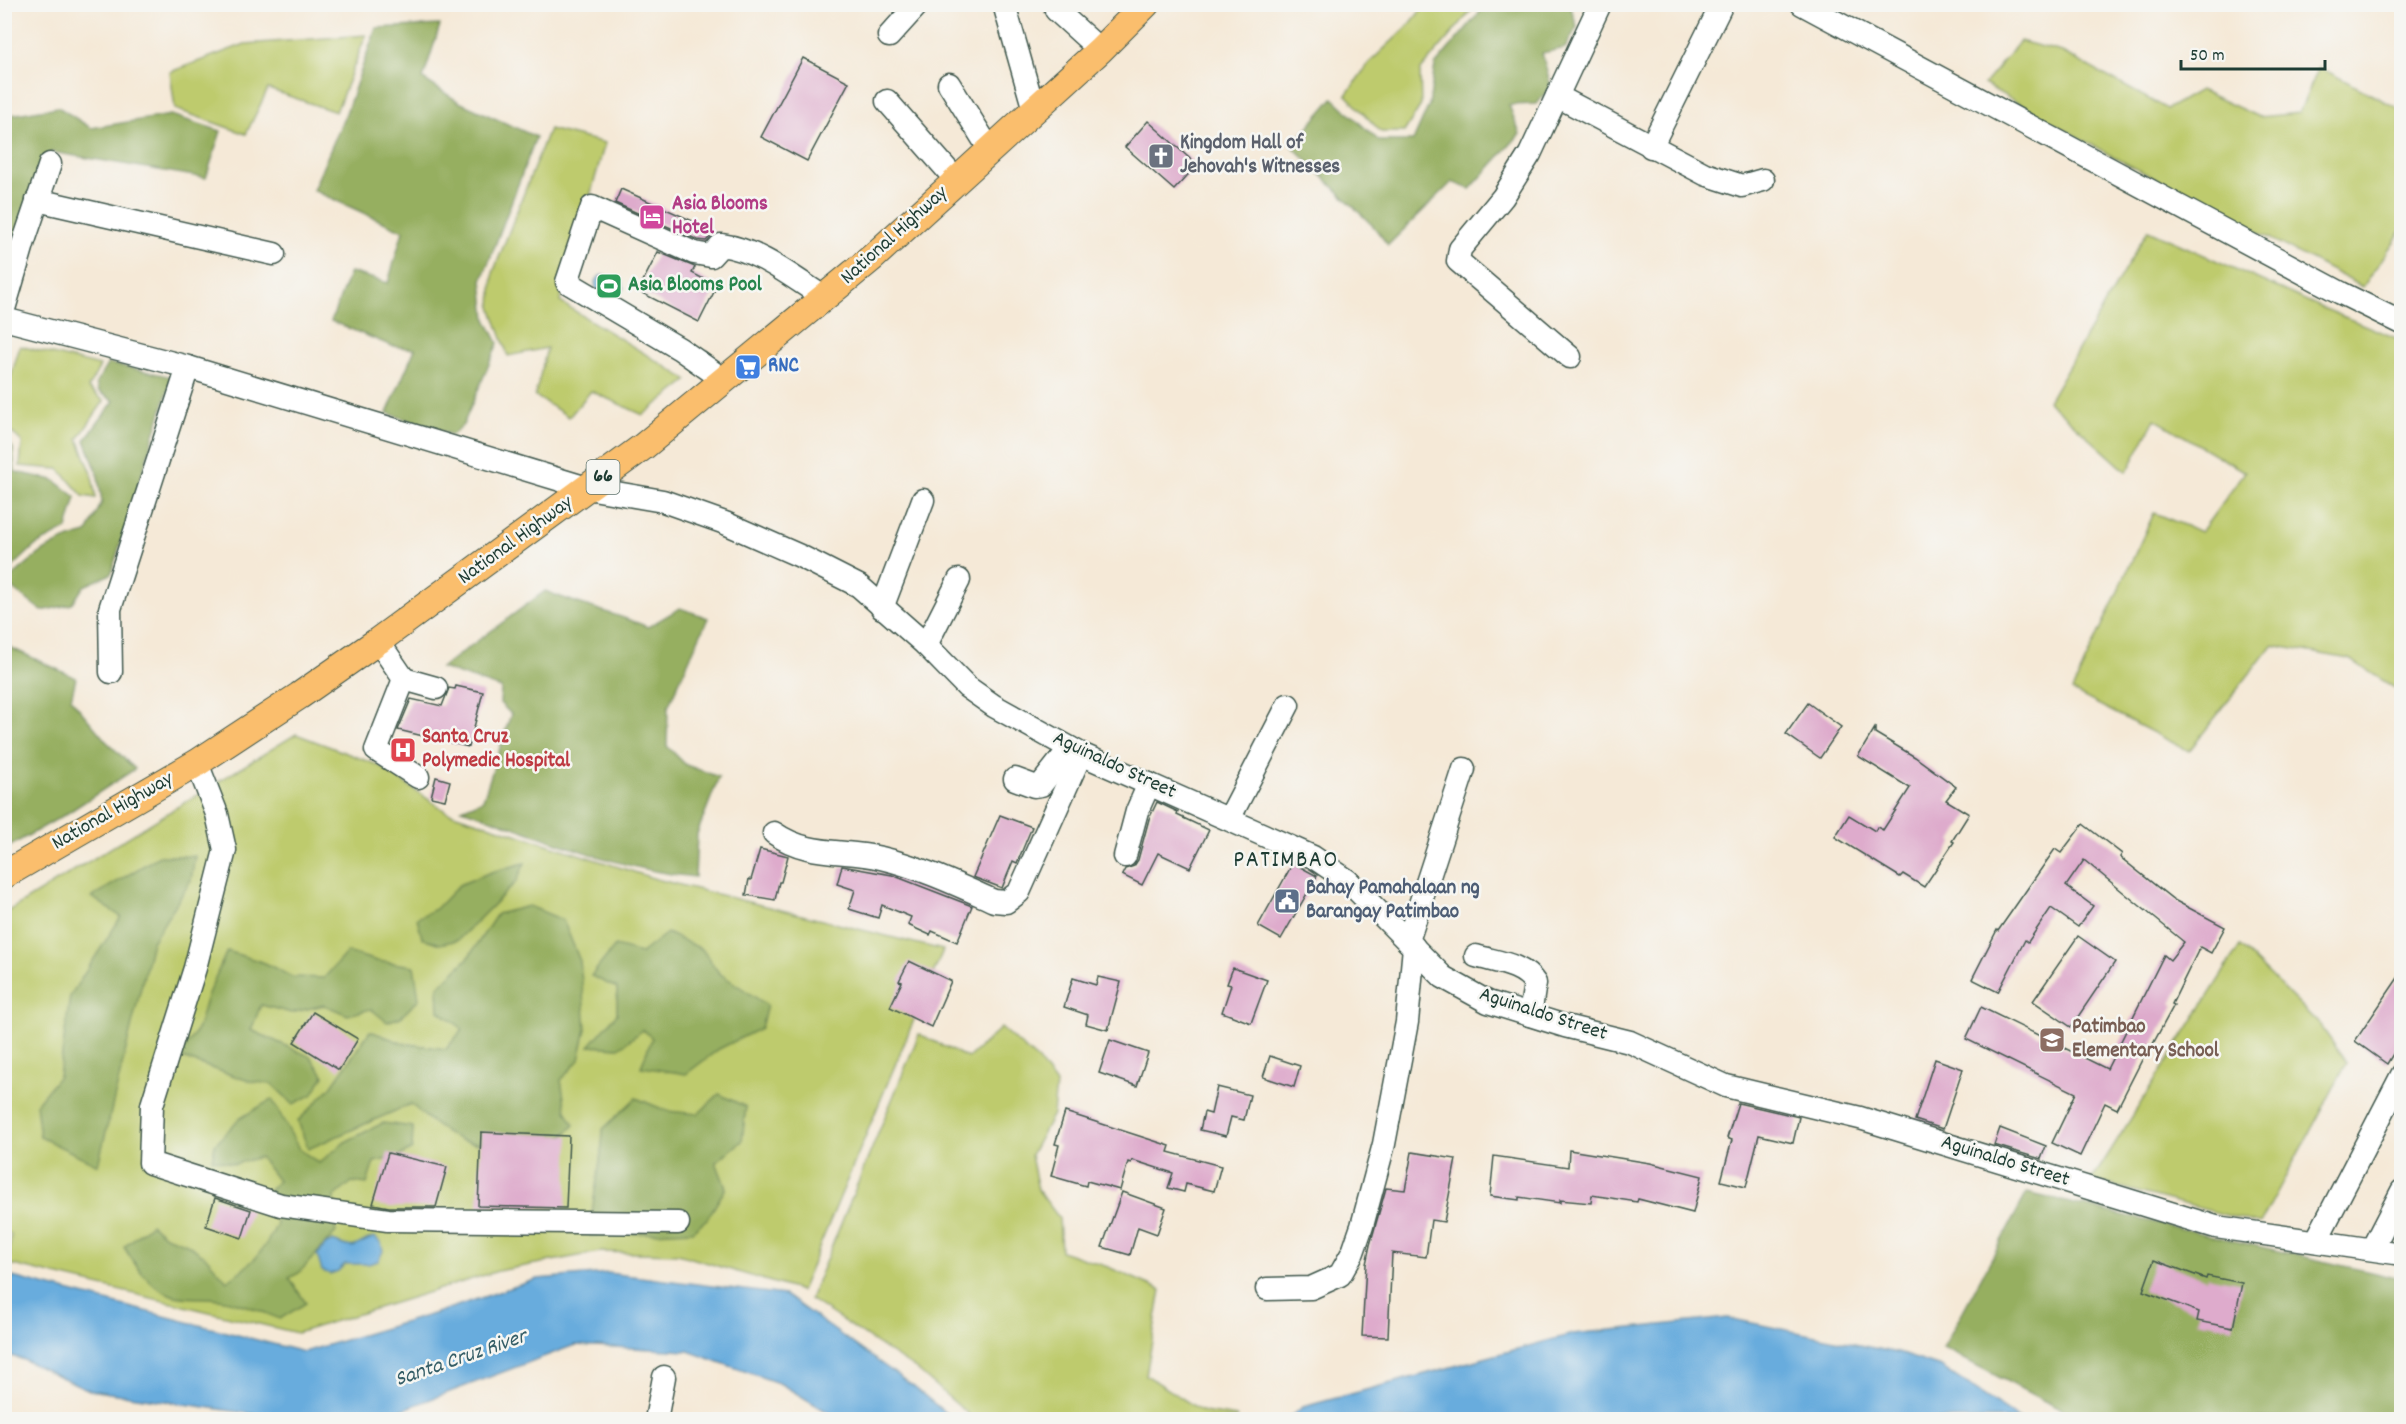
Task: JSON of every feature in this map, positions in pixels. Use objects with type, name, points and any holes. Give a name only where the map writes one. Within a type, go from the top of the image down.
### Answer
[{"type":"main road","name":"National Highway","points":[[4,875],[196,763],[378,641],[644,446],[825,298],[957,181],[1100,50],[1146,4]]},
{"type":"street","points":[[889,36],[918,4]]},
{"type":"street","points":[[1004,4],[1034,110]]},
{"type":"street","points":[[1570,357],[1458,261],[1460,249],[1503,197],[1530,154],[1600,4]]},
{"type":"street","points":[[1651,147],[1722,4]]},
{"type":"street","points":[[1802,4],[2341,293],[2402,322]]},
{"type":"street","points":[[1056,10],[1100,50]]},
{"type":"street","points":[[949,84],[990,150]]},
{"type":"street","points":[[1557,96],[1705,174],[1742,186],[1763,180]]},
{"type":"street","points":[[887,101],[957,181]]},
{"type":"street","points":[[4,309],[14,238],[37,200],[50,164]]},
{"type":"street","points":[[37,200],[274,254]]},
{"type":"street","points":[[724,380],[680,349],[567,282],[592,207],[694,253],[711,256],[721,245],[736,247],[764,260],[825,298]]},
{"type":"street","name":"Aguinaldo Street","points":[[4,319],[188,367],[587,488],[663,501],[725,523],[800,556],[859,586],[926,645],[967,687],[993,706],[1076,751],[1313,857],[1347,880],[1443,977],[1488,1002],[1630,1042],[1726,1086],[1860,1118],[2216,1227],[2402,1254]]},
{"type":"street","points":[[111,672],[110,609],[188,367]]},
{"type":"street","points":[[882,608],[924,500]]},
{"type":"street","points":[[926,645],[959,580]]},
{"type":"street","points":[[378,641],[404,679],[436,688]]},
{"type":"street","points":[[404,679],[376,750],[418,777]]},
{"type":"street","points":[[1228,819],[1288,705]]},
{"type":"street","points":[[1015,779],[1034,786],[1041,785],[1076,751]]},
{"type":"street","points":[[774,833],[787,842],[809,850],[852,852],[883,858],[994,901],[1006,902],[1019,892],[1076,751]]},
{"type":"street","points":[[196,763],[217,814],[225,850],[195,968],[152,1106],[150,1163],[281,1204],[388,1220],[678,1223]]},
{"type":"street","points":[[1267,1289],[1311,1288],[1340,1275],[1353,1251],[1384,1144],[1407,1022],[1411,944],[1464,769]]},
{"type":"street","points":[[1125,856],[1137,812],[1149,784]]},
{"type":"street","points":[[1476,956],[1529,974],[1535,983],[1530,1015]]},
{"type":"street","points":[[2316,1240],[2402,1075]]},
{"type":"street","points":[[2372,1249],[2402,1191]]},
{"type":"street","points":[[656,1419],[664,1377]]},
{"type":"green space","points":[[1425,5],[1476,5],[1420,71],[1421,105],[1404,132],[1381,132],[1346,95],[1369,63],[1410,24]]},
{"type":"green space","points":[[1486,5],[1570,5],[1577,27],[1565,48],[1542,53],[1551,86],[1537,104],[1509,105],[1520,134],[1470,189],[1452,182],[1388,245],[1374,227],[1292,146],[1333,98],[1379,141],[1413,141],[1429,105],[1435,65]]},
{"type":"green space","points":[[440,25],[423,79],[459,102],[536,137],[482,280],[486,319],[498,343],[463,425],[452,435],[387,413],[415,349],[392,346],[331,321],[350,272],[388,283],[403,231],[313,190],[346,113],[376,28]]},
{"type":"green space","points":[[366,35],[336,112],[268,89],[246,134],[175,109],[170,72],[245,44]]},
{"type":"green space","points":[[2020,41],[2062,52],[2167,109],[2200,90],[2259,117],[2299,113],[2319,67],[2401,110],[2402,227],[2397,237],[2363,287],[2108,154],[1984,84]]},
{"type":"green space","points":[[58,107],[91,128],[171,115],[221,131],[206,178],[52,152],[43,162],[5,287],[5,116]]},
{"type":"green space","points":[[549,129],[605,143],[560,302],[688,380],[643,415],[591,391],[569,417],[535,396],[547,348],[508,356],[491,307],[493,273]]},
{"type":"green space","points":[[2148,230],[2325,309],[2401,340],[2401,692],[2349,659],[2272,645],[2189,751],[2072,691],[2154,513],[2201,532],[2245,472],[2155,419],[2127,472],[2048,401]]},
{"type":"green space","points":[[20,346],[100,366],[88,388],[104,401],[78,439],[91,471],[96,498],[83,496],[59,469],[20,466],[22,442],[4,425],[5,396]]},
{"type":"green space","points":[[108,363],[172,377],[111,574],[84,586],[72,604],[42,611],[5,583],[52,546],[87,533],[102,502],[97,472],[85,440],[114,401],[98,391],[96,383]]},
{"type":"green space","points":[[5,438],[13,448],[15,472],[54,480],[76,497],[67,529],[36,545],[5,574]]},
{"type":"green space","points":[[545,591],[648,627],[680,608],[708,618],[668,707],[667,746],[686,765],[719,777],[697,834],[695,877],[665,873],[606,859],[462,809],[483,800],[511,714],[500,703],[501,688],[441,668]]},
{"type":"green space","points":[[5,645],[76,678],[71,699],[106,741],[135,769],[66,814],[5,849]]},
{"type":"green space","points":[[296,734],[378,765],[447,812],[656,879],[943,950],[801,1291],[678,1254],[600,1252],[498,1271],[297,1333],[9,1264],[11,1234],[5,1233],[5,913]]},
{"type":"green space","points":[[159,856],[195,856],[191,880],[152,942],[98,1165],[40,1137],[36,1104],[59,1076],[70,996],[121,917],[92,897]]},
{"type":"green space","points":[[525,863],[516,882],[458,940],[440,944],[422,938],[417,918],[436,909],[459,885],[491,872]]},
{"type":"green space","points":[[529,906],[563,920],[580,961],[586,1029],[579,1060],[561,1080],[566,1110],[574,1125],[556,1144],[481,1144],[461,1140],[447,1133],[411,1104],[308,1149],[298,1121],[331,1087],[370,1031],[402,1043],[446,1049],[463,1029],[439,1011],[438,987],[468,958],[497,914]]},
{"type":"green space","points":[[667,933],[702,949],[719,973],[767,1005],[761,1028],[719,1049],[686,1074],[641,1067],[652,1038],[643,1030],[619,1048],[589,1046],[617,1014],[617,988],[591,976],[615,946],[641,953]]},
{"type":"green space","points":[[2240,946],[2321,1026],[2347,1063],[2260,1224],[2092,1180]]},
{"type":"green space","points":[[227,951],[265,963],[292,977],[324,978],[347,952],[377,961],[414,966],[419,999],[401,1017],[387,1022],[371,1009],[348,1015],[324,1005],[291,1013],[261,1005],[251,1030],[311,1057],[324,1076],[312,1095],[293,1104],[272,1084],[249,1081],[179,1057],[198,1028],[207,996]]},
{"type":"green space","points":[[1001,1028],[1038,1060],[1056,1084],[1053,1114],[1031,1155],[1038,1190],[1059,1218],[1061,1251],[1108,1267],[1161,1290],[1146,1375],[1203,1412],[1238,1417],[1237,1419],[974,1419],[917,1370],[810,1299],[919,1034],[968,1058]]},
{"type":"green space","points":[[719,1094],[746,1107],[742,1141],[716,1162],[726,1188],[707,1219],[692,1231],[590,1236],[603,1129],[636,1098],[667,1111],[698,1114]]},
{"type":"green space","points":[[272,1099],[299,1149],[319,1163],[345,1142],[383,1123],[413,1127],[412,1149],[398,1157],[374,1162],[367,1184],[352,1182],[334,1197],[333,1220],[336,1232],[299,1273],[289,1278],[306,1303],[280,1319],[234,1302],[213,1298],[189,1298],[164,1292],[144,1275],[124,1247],[151,1224],[165,1236],[185,1243],[205,1256],[227,1281],[257,1257],[272,1234],[277,1224],[269,1190],[278,1181],[260,1157],[235,1164],[212,1159],[215,1144],[239,1119]]},
{"type":"green space","points":[[2027,1193],[2401,1279],[2401,1419],[2079,1419],[1943,1348]]},
{"type":"water","name":"Asia Blooms Pool","points":[[604,275],[622,283],[624,288],[614,296],[606,295],[596,289],[595,282]]},
{"type":"water","points":[[375,1237],[381,1243],[383,1251],[378,1261],[368,1264],[345,1264],[338,1271],[330,1274],[322,1271],[317,1255],[326,1244],[333,1241],[353,1247]]},
{"type":"water","name":"Santa Cruz River","points":[[608,1273],[785,1295],[914,1387],[953,1419],[839,1419],[781,1384],[688,1351],[575,1345],[375,1420],[287,1419],[89,1390],[24,1360],[5,1354],[5,1275],[304,1352],[433,1314],[537,1279]]},
{"type":"water","points":[[1728,1318],[1898,1353],[1941,1367],[2019,1419],[1287,1419],[1303,1407],[1573,1334]]},
{"type":"building","points":[[803,58],[849,82],[807,161],[761,137]]},
{"type":"building","name":"Kingdom Hall of Jehovah's Witnesses","points":[[1148,121],[1197,165],[1174,190],[1125,147]]},
{"type":"building","points":[[621,189],[713,230],[709,238],[706,241],[698,240],[615,203]]},
{"type":"building","points":[[658,252],[695,267],[692,273],[717,286],[699,322],[638,291]]},
{"type":"building","points":[[456,686],[483,692],[469,747],[398,730],[411,699],[442,706],[449,688],[455,689]]},
{"type":"building","points":[[1808,703],[1841,727],[1820,758],[1786,734]]},
{"type":"building","points":[[1875,728],[1875,733],[1915,757],[1956,787],[1946,800],[1969,814],[1952,841],[1954,842],[1924,887],[1903,874],[1900,877],[1835,837],[1849,815],[1875,831],[1877,827],[1883,830],[1910,788],[1858,756]]},
{"type":"building","points":[[436,777],[450,781],[445,800],[431,797]]},
{"type":"building","points":[[1157,802],[1178,812],[1177,815],[1209,830],[1190,868],[1158,853],[1142,885],[1122,875],[1125,869],[1134,866],[1138,860],[1149,819]]},
{"type":"building","points":[[1000,815],[1032,827],[1017,863],[1013,861],[1002,888],[973,877]]},
{"type":"building","points":[[2083,824],[2122,854],[2120,857],[2174,900],[2225,927],[2211,953],[2200,947],[2172,1004],[2174,1005],[2148,1053],[2146,1052],[2117,1109],[2105,1103],[2080,1156],[2052,1143],[2076,1093],[1966,1039],[1981,1007],[2107,1069],[2164,955],[2170,960],[2184,942],[2084,860],[2066,886],[2093,906],[2078,927],[2051,908],[2028,942],[2025,940],[1998,992],[1972,979],[1997,930],[2055,849],[2061,853]]},
{"type":"building","points":[[760,849],[788,856],[775,900],[746,895]]},
{"type":"building","name":"Bahay Pamahalaan ng Barangay Patimbao","points":[[1293,863],[1317,876],[1281,939],[1258,926]]},
{"type":"building","points":[[842,866],[892,875],[972,906],[957,942],[932,931],[930,935],[908,925],[911,917],[882,905],[878,918],[849,909],[855,890],[837,884]]},
{"type":"building","points":[[2078,936],[2115,962],[2071,1027],[2033,1001]]},
{"type":"building","points":[[909,961],[951,981],[931,1027],[890,1007]]},
{"type":"building","points":[[1233,968],[1267,980],[1251,1023],[1222,1012],[1231,985],[1227,984]]},
{"type":"building","points":[[2402,972],[2402,1039],[2387,1064],[2355,1041]]},
{"type":"building","points":[[1098,977],[1121,982],[1108,1030],[1086,1024],[1088,1015],[1064,1007],[1073,978],[1096,985]]},
{"type":"building","points":[[313,1012],[358,1039],[339,1070],[294,1042]]},
{"type":"building","points":[[1110,1040],[1148,1053],[1137,1086],[1099,1073]]},
{"type":"building","points":[[1270,1056],[1300,1066],[1294,1087],[1263,1077]]},
{"type":"building","points":[[1935,1059],[1963,1069],[1943,1129],[1915,1120]]},
{"type":"building","points":[[1217,1087],[1250,1095],[1244,1120],[1231,1117],[1226,1136],[1200,1130],[1204,1112],[1211,1114]]},
{"type":"building","points":[[1738,1103],[1799,1117],[1793,1143],[1759,1135],[1746,1187],[1721,1181],[1732,1140],[1727,1138]]},
{"type":"building","points":[[1065,1112],[1170,1146],[1168,1152],[1221,1166],[1214,1191],[1186,1184],[1184,1192],[1168,1188],[1173,1173],[1132,1160],[1131,1163],[1128,1162],[1120,1190],[1087,1181],[1086,1186],[1051,1176],[1059,1145],[1055,1144]]},
{"type":"building","points":[[2000,1128],[2046,1146],[2041,1159],[1994,1145]]},
{"type":"building","points":[[481,1132],[569,1136],[566,1208],[478,1206]]},
{"type":"building","points":[[1569,1150],[1650,1163],[1702,1176],[1693,1213],[1638,1199],[1637,1202],[1592,1195],[1591,1203],[1560,1200],[1560,1203],[1519,1197],[1519,1200],[1490,1196],[1494,1156],[1568,1167]]},
{"type":"building","points":[[1412,1152],[1456,1159],[1444,1222],[1431,1220],[1426,1257],[1392,1253],[1388,1337],[1362,1336],[1366,1264],[1370,1245],[1386,1188],[1405,1190]]},
{"type":"building","points":[[388,1153],[447,1167],[436,1207],[389,1207],[373,1204]]},
{"type":"building","points":[[1122,1192],[1166,1208],[1157,1234],[1138,1227],[1130,1255],[1102,1247]]},
{"type":"building","points":[[215,1198],[251,1210],[242,1238],[206,1226]]},
{"type":"building","points":[[2154,1260],[2206,1279],[2207,1276],[2242,1283],[2233,1328],[2197,1321],[2199,1312],[2143,1291]]},
{"type":"place","name":"Kingdom Hall of Jehovah's Witnesses","points":[[1161,156]]},
{"type":"place","name":"Asia Blooms Hotel","points":[[652,217]]},
{"type":"place","name":"Asia Blooms Pool","points":[[609,286]]},
{"type":"place","name":"RNC","points":[[748,367]]},
{"type":"place","name":"Santa Cruz Polymedic Hospital","points":[[403,750]]},
{"type":"place","name":"Bahay Pamahalaan ng Barangay Patimbao","points":[[1287,901]]},
{"type":"place","name":"Patimbao Elementary School","points":[[2052,1040]]},
{"type":"district","name":"PATIMBAO","points":[[1286,861]]}]
